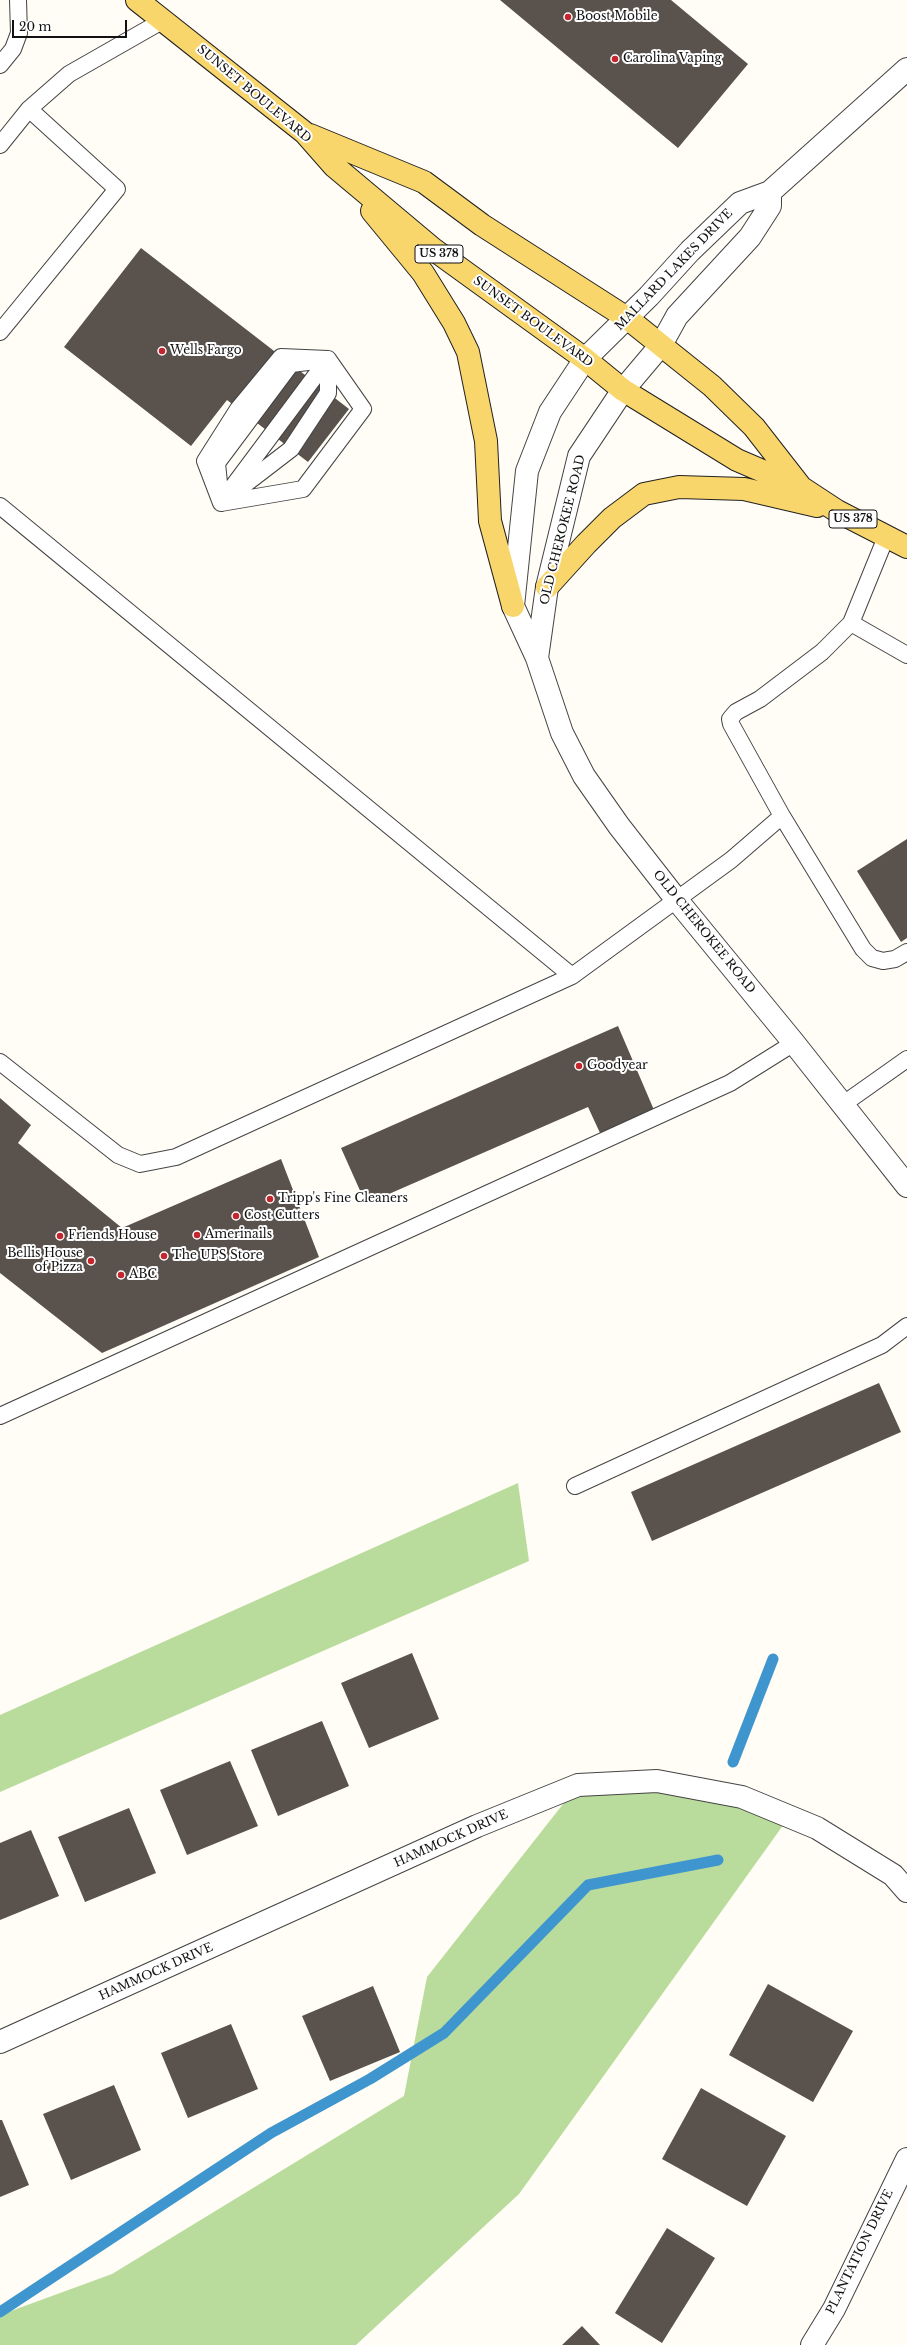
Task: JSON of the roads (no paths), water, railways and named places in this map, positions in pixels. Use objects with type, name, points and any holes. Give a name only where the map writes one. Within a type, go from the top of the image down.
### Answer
[{"type":"main road","name":"SUNSET BOULEVARD","points":[[138,0],[162,21],[216,60],[304,133],[334,166],[433,249],[585,359],[623,390],[737,460],[802,488],[886,537],[907,547]]},
{"type":"main road","points":[[304,133],[424,182],[482,225],[627,318],[712,386],[754,427],[802,488]]},
{"type":"main road","points":[[334,166],[423,273],[454,323],[468,352],[486,441],[490,521],[513,606]]},
{"type":"main road","points":[[547,587],[612,518],[644,494],[679,487],[744,489],[838,510]]},
{"type":"street","name":"MALLARD LAKES DRIVE","points":[[585,359],[627,318],[690,251],[740,203],[770,192],[907,69]]},
{"type":"street","points":[[623,390],[661,345],[677,316],[750,237],[770,206],[770,192]]},
{"type":"street","points":[[513,606],[527,471],[550,412],[585,359]]},
{"type":"street","name":"OLD CHEROKEE ROAD","points":[[537,658],[547,587],[579,456],[623,390]]},
{"type":"street","name":"OLD CHEROKEE ROAD","points":[[513,606],[537,658],[562,733],[584,776],[676,899],[794,1043],[907,1186]]},
{"type":"street","name":"HAMMOCK DRIVE","points":[[0,2042],[469,1830],[578,1785],[657,1781],[742,1797],[817,1828],[893,1875],[907,1890]]},
{"type":"street","name":"PLANTATION DRIVE","points":[[812,2345],[834,2309],[907,2159]]},
{"type":"lane","points":[[0,65],[13,49],[19,33],[18,0]]},
{"type":"lane","points":[[2,140],[29,109],[69,74],[162,21]]},
{"type":"lane","points":[[0,332],[117,189],[29,109]]},
{"type":"lane","points":[[221,503],[328,360]]},
{"type":"lane","points":[[221,503],[217,463],[291,364],[328,360]]},
{"type":"lane","points":[[221,503],[291,449],[328,394],[328,360]]},
{"type":"lane","points":[[221,503],[303,489],[363,409],[328,360]]},
{"type":"lane","points":[[0,506],[572,976]]},
{"type":"lane","points":[[886,537],[851,623],[822,652],[760,699],[736,712],[730,719],[731,724],[782,816],[863,949],[872,958],[883,961],[895,959],[907,952]]},
{"type":"lane","points":[[851,623],[907,655]]},
{"type":"lane","points":[[0,1062],[118,1155],[140,1164],[176,1157],[572,976],[731,860],[782,816]]},
{"type":"lane","points":[[0,1416],[730,1083],[794,1043]]},
{"type":"lane","points":[[842,1105],[907,1059]]},
{"type":"lane","points":[[576,1486],[882,1345],[907,1326]]},
{"type":"waterway","points":[[733,1762],[773,1659]]},
{"type":"waterway","points":[[0,2312],[271,2133],[370,2079],[444,2033],[588,1885],[718,1860]]},
{"type":"place","name":"Boost Mobile","points":[[568,17]]},
{"type":"place","name":"Carolina Vaping","points":[[615,59]]},
{"type":"place","name":"Wells Fargo","points":[[162,351]]},
{"type":"place","name":"Goodyear","points":[[579,1066]]},
{"type":"place","name":"Tripp's Fine Cleaners","points":[[270,1199]]},
{"type":"place","name":"Cost Cutters","points":[[236,1216]]},
{"type":"place","name":"Amerinails","points":[[197,1235]]},
{"type":"place","name":"Friends House","points":[[60,1236]]},
{"type":"place","name":"The UPS Store","points":[[164,1256]]},
{"type":"place","name":"Bellis House of Pizza","points":[[91,1261]]},
{"type":"place","name":"ABC","points":[[121,1275]]}]
